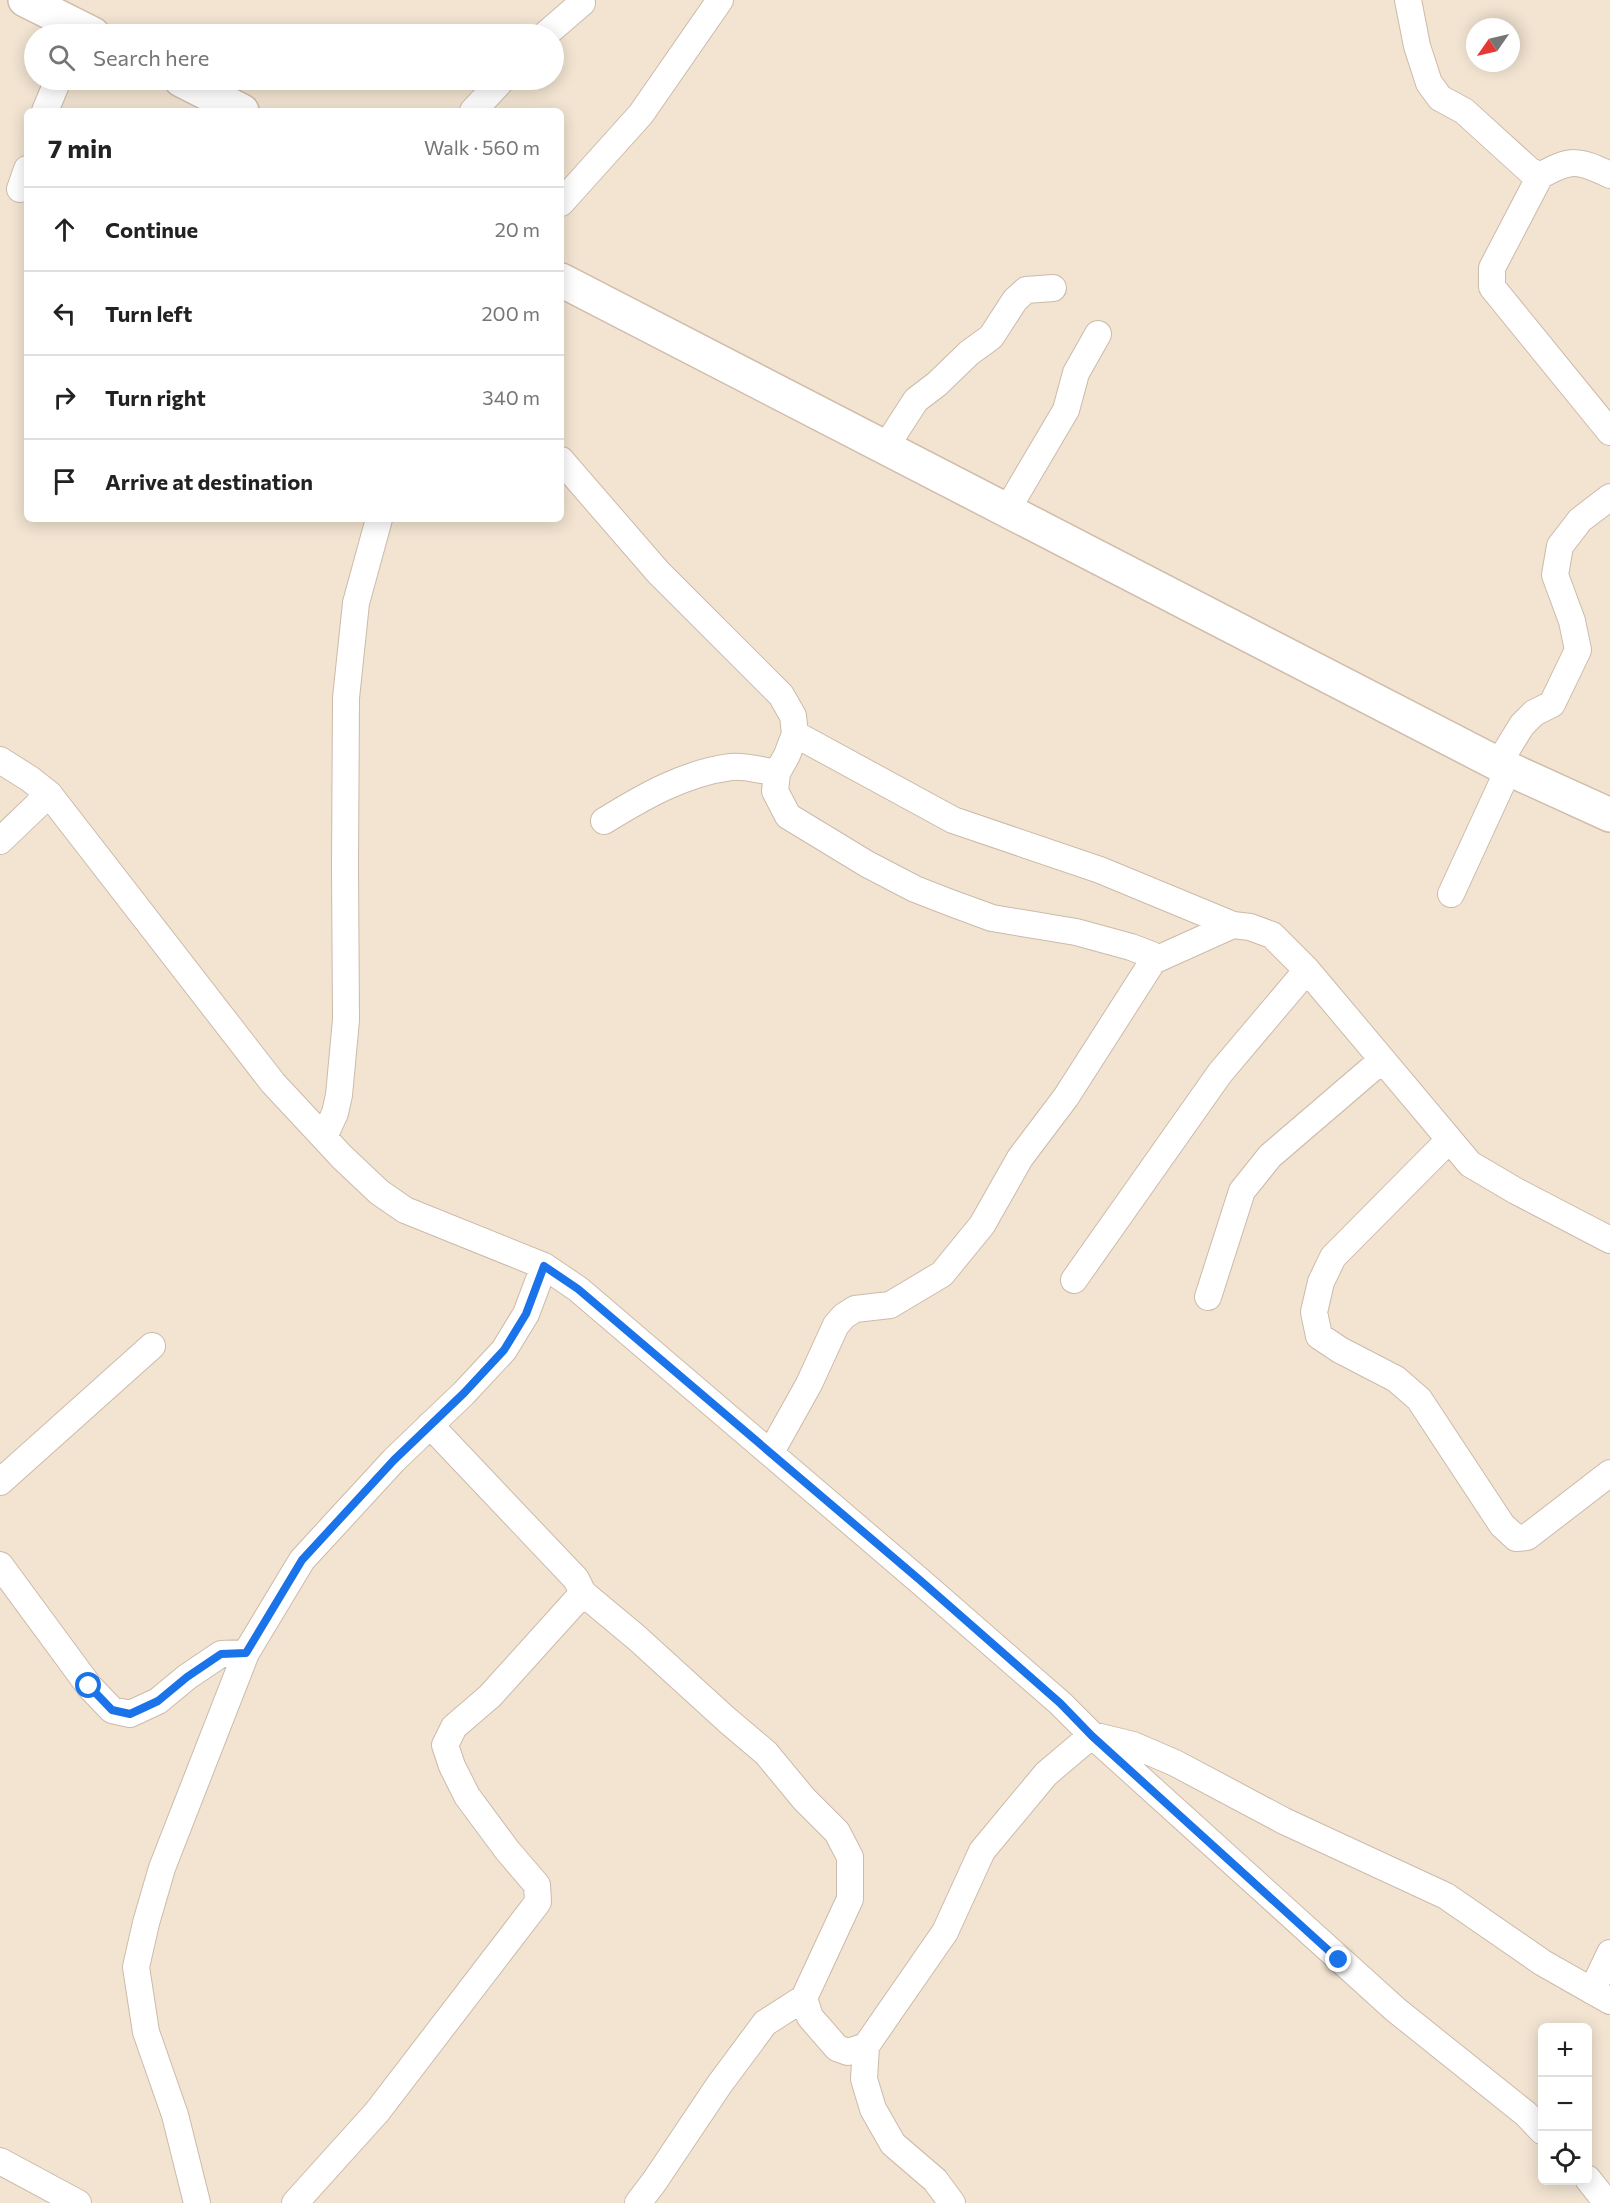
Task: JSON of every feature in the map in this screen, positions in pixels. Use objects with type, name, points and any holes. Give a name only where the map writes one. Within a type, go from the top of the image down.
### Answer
[{"type":"main road","points":[[25,0],[68,24]]},
{"type":"main road","points":[[201,90],[236,108]]},
{"type":"main road","points":[[564,282],[1504,766],[1610,815]]},
{"type":"street","points":[[564,200],[641,114],[720,0]]},
{"type":"street","points":[[1408,0],[1417,46],[1429,83],[1440,98],[1464,111],[1529,170],[1540,176]]},
{"type":"street","points":[[558,24],[582,3]]},
{"type":"street","points":[[46,108],[54,90]]},
{"type":"street","points":[[476,108],[493,90]]},
{"type":"street","points":[[1610,175],[1584,163],[1559,165],[1540,176],[1492,267],[1492,286],[1610,432]]},
{"type":"street","points":[[885,448],[916,400],[937,384],[969,353],[991,337],[1015,300],[1026,290],[1053,288]]},
{"type":"street","points":[[1008,510],[1066,410],[1077,373],[1098,334]]},
{"type":"street","points":[[564,463],[658,572],[781,695],[793,716],[795,734],[788,755],[777,774],[775,791],[788,816],[867,864],[915,889],[992,918],[1076,932],[1138,949],[1152,955],[1153,961]]},
{"type":"street","points":[[1451,894],[1522,725],[1534,713],[1552,704],[1578,650],[1572,621],[1555,574],[1560,546],[1580,520],[1610,497]]},
{"type":"street","points":[[324,1137],[339,1095],[346,1020],[347,688],[356,603],[379,522]]},
{"type":"street","points":[[795,734],[953,820],[1100,870],[1233,925],[1250,927],[1272,935],[1307,970],[1470,1164],[1610,1240]]},
{"type":"street","points":[[0,760],[49,794],[273,1083],[342,1157],[380,1192],[405,1210],[544,1266],[578,1289],[771,1452],[1060,1703],[1092,1736],[1355,1975],[1446,2052],[1526,2114],[1538,2127]]},
{"type":"street","points":[[604,821],[654,791],[693,776],[733,766],[777,774]]},
{"type":"street","points":[[0,841],[49,794]]},
{"type":"street","points":[[771,1452],[809,1384],[836,1325],[844,1316],[855,1309],[890,1305],[942,1274],[982,1225],[1020,1158],[1066,1097],[1153,961],[1233,925]]},
{"type":"street","points":[[1074,1280],[1220,1073],[1307,970]]},
{"type":"street","points":[[1208,1298],[1242,1191],[1270,1156],[1382,1060]]},
{"type":"street","points":[[1449,1140],[1333,1257],[1321,1282],[1314,1312],[1319,1336],[1340,1350],[1396,1379],[1419,1399],[1502,1525],[1516,1538],[1527,1537],[1610,1473]]},
{"type":"street","points":[[197,2203],[176,2115],[146,2032],[136,1967],[162,1868],[246,1653],[302,1560],[394,1460],[464,1393],[504,1350],[526,1314],[544,1266]]},
{"type":"street","points":[[0,1482],[152,1346]]},
{"type":"street","points":[[430,1425],[576,1579],[583,1593],[766,1753],[804,1799],[837,1832],[850,1857],[850,1899],[804,1998],[765,2023],[719,2085],[638,2203]]},
{"type":"street","points":[[0,1565],[89,1686],[112,1710],[130,1714],[158,1701],[187,1677],[221,1654],[246,1653]]},
{"type":"street","points":[[295,2203],[377,2112],[538,1902],[537,1885],[507,1850],[467,1796],[452,1766],[445,1745],[454,1727],[490,1696],[583,1593]]},
{"type":"street","points":[[1092,1736],[1133,1745],[1175,1763],[1284,1821],[1446,1896],[1543,1963],[1601,1996],[1610,1953]]},
{"type":"street","points":[[952,2203],[934,2180],[893,2144],[873,2109],[864,2079],[866,2046],[945,1932],[982,1851],[1046,1774],[1092,1736]]},
{"type":"street","points":[[804,1998],[810,2017],[837,2048],[848,2052],[866,2046]]},
{"type":"street","points":[[0,2161],[78,2203]]},
{"type":"street","points":[[1592,2185],[1607,2203]]},
{"type":"shaded area","points":[[0,0],[1610,0],[1610,2203],[0,2203]]},
{"type":"route","points":[[89,1686],[112,1710],[130,1714],[158,1701],[187,1677],[221,1654],[246,1653],[302,1560],[394,1460],[464,1393],[504,1350],[526,1314],[544,1266],[578,1289],[921,1581],[1060,1703],[1092,1736],[1339,1960]]}]
